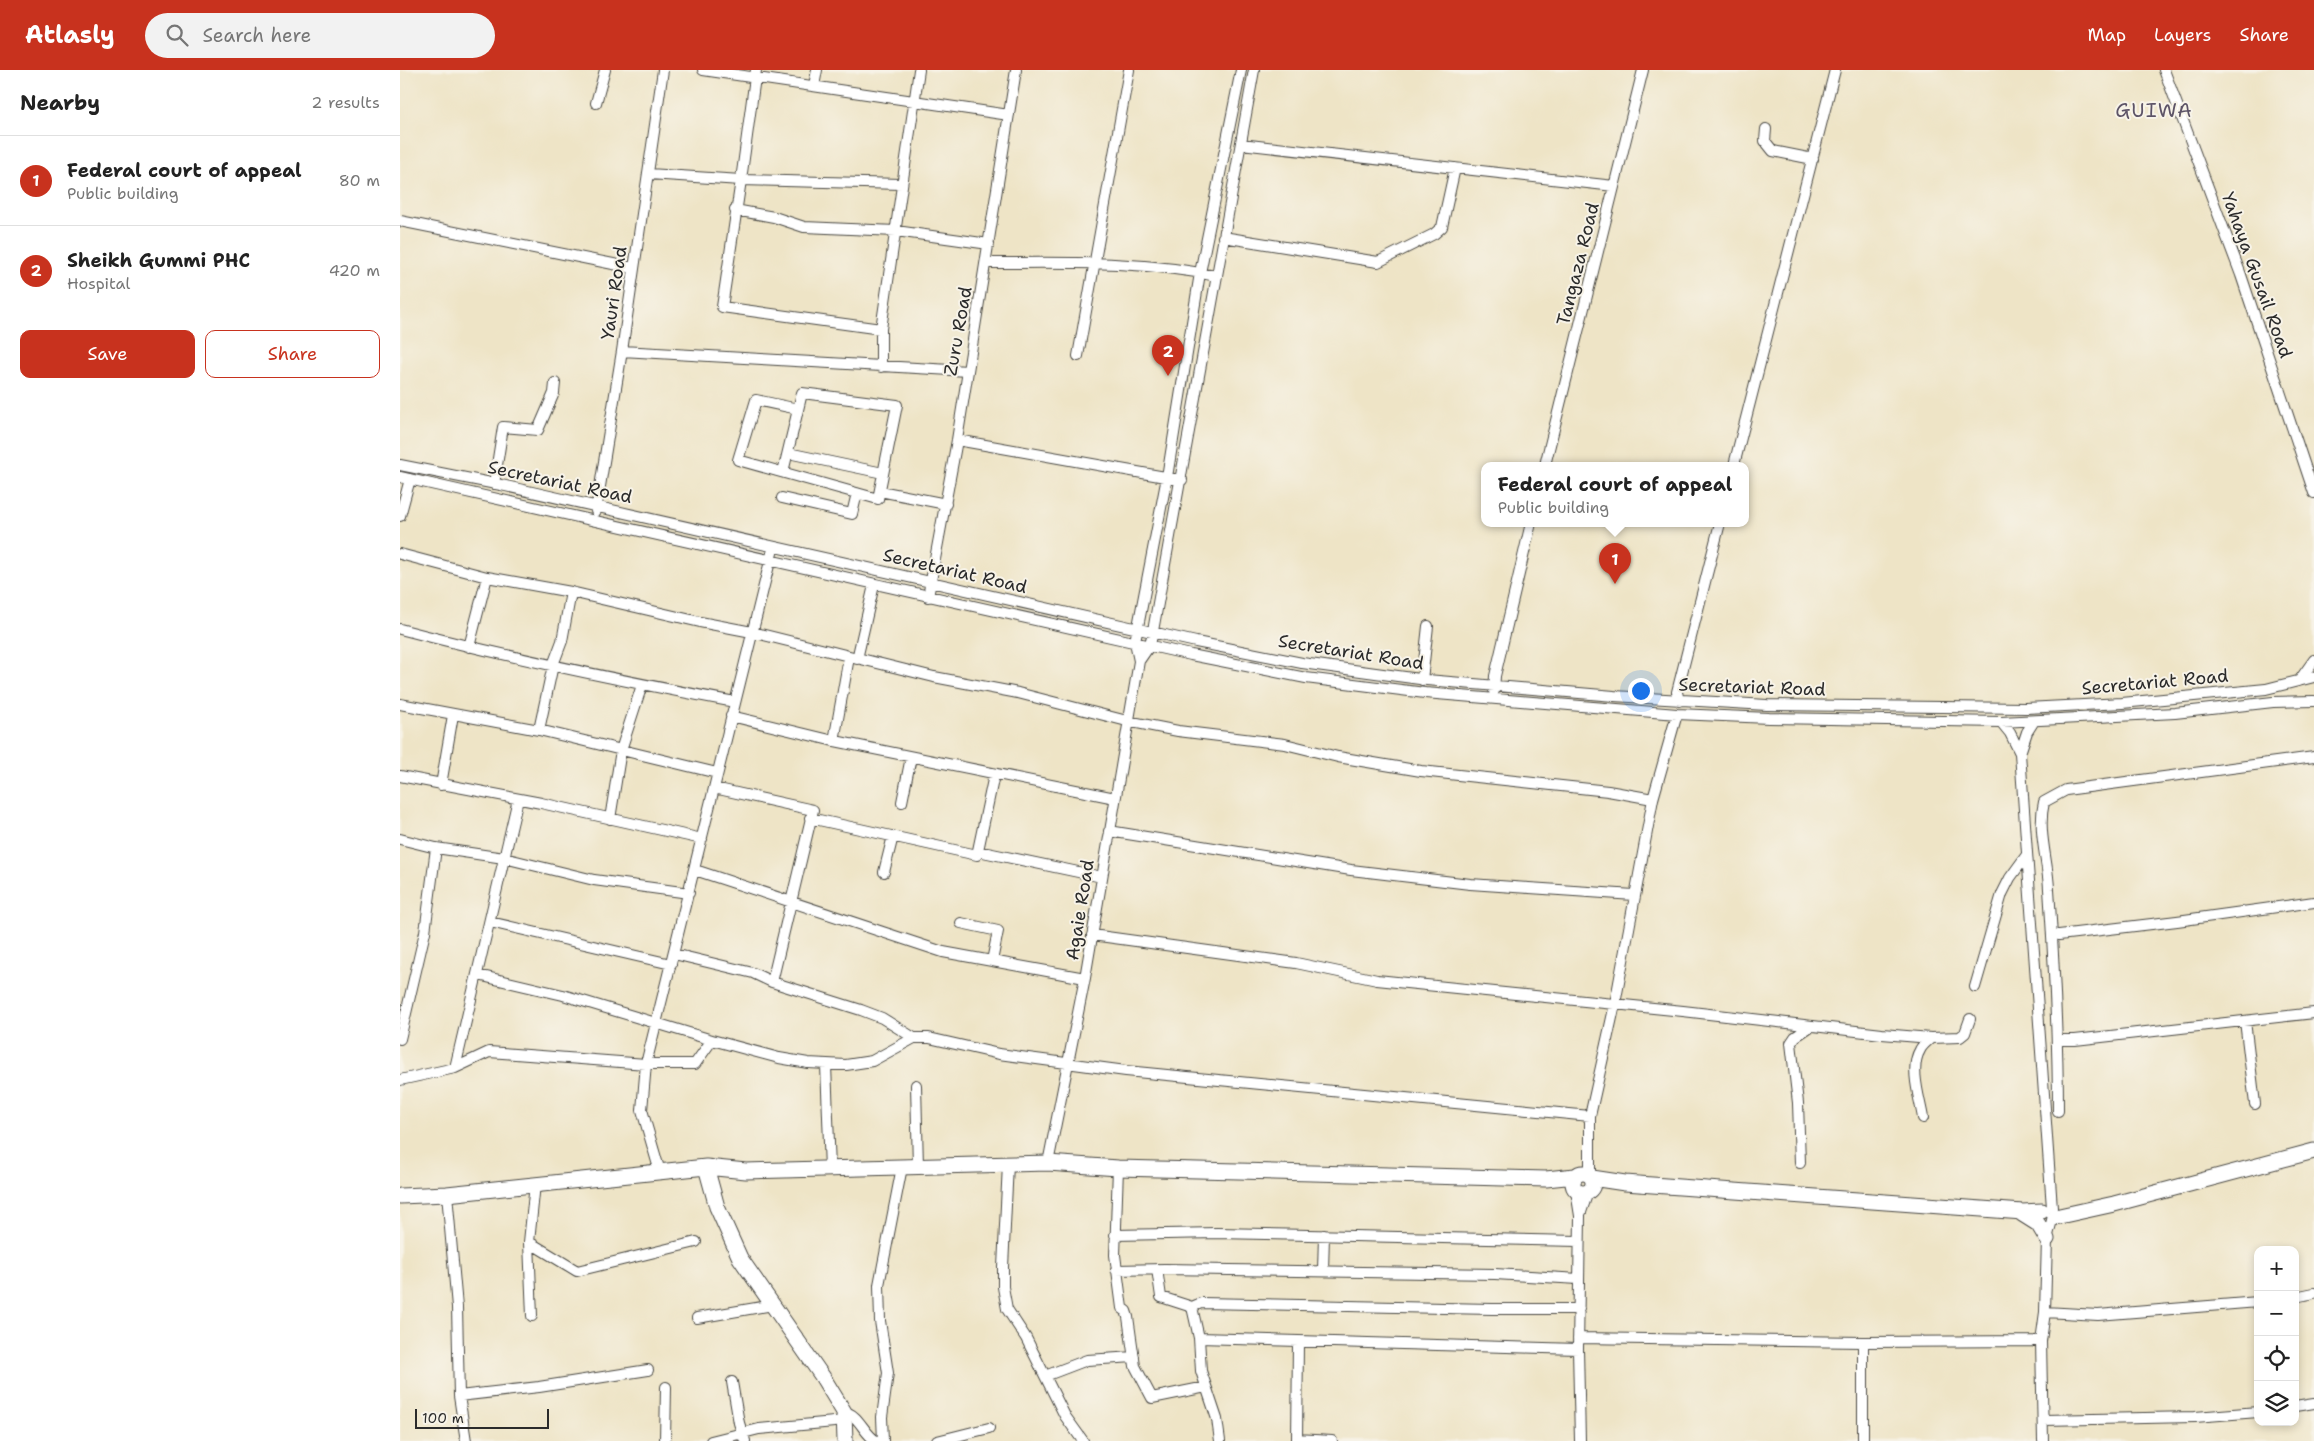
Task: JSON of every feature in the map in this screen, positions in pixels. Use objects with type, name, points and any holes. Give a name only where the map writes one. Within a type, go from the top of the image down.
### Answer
[{"type":"street","points":[[596,103],[605,70]]},
{"type":"street","name":"Yauri Road","points":[[594,521],[598,507],[622,352],[663,70]]},
{"type":"street","points":[[702,70],[755,75],[814,86],[1009,115]]},
{"type":"street","points":[[814,86],[817,70]]},
{"type":"street","points":[[881,367],[881,329],[919,70]]},
{"type":"street","name":"Zuru Road","points":[[928,597],[957,440],[1016,70]]},
{"type":"street","points":[[1078,356],[1129,70]]},
{"type":"street","points":[[1139,662],[1136,642],[1138,628],[1167,477],[1200,273],[1241,70]]},
{"type":"street","points":[[1139,662],[1150,645],[1153,631],[1182,480],[1216,276],[1254,70]]},
{"type":"street","name":"Tangaza Road","points":[[1546,462],[1644,70]]},
{"type":"street","points":[[1735,462],[1770,316],[1835,70]]},
{"type":"street","name":"Yahaya Gusail Road","points":[[2164,70],[2241,275],[2314,493]]},
{"type":"street","points":[[755,75],[722,307],[881,329]]},
{"type":"street","points":[[1766,129],[1765,141],[1773,151],[1813,159]]},
{"type":"street","points":[[1241,144],[1614,186]]},
{"type":"street","points":[[1224,237],[1378,262],[1434,234],[1442,226],[1455,168]]},
{"type":"street","points":[[648,174],[741,180],[902,184]]},
{"type":"street","points":[[735,210],[774,217],[804,228],[896,231],[989,244]]},
{"type":"street","points":[[400,221],[633,268]]},
{"type":"street","points":[[986,263],[1095,263],[1184,269],[1216,276]]},
{"type":"street","points":[[622,352],[968,371]]},
{"type":"street","points":[[494,484],[503,427],[538,430],[554,392],[555,383]]},
{"type":"street","points":[[783,472],[802,393],[897,405],[878,499],[738,460],[756,400],[798,409]]},
{"type":"street","points":[[957,440],[1182,480]]},
{"type":"street","points":[[788,453],[883,473]]},
{"type":"street","name":"Secretariat Road","points":[[400,465],[494,484],[774,548],[1302,663],[1422,680],[1679,701],[1767,705],[2026,708],[2181,698],[2266,689],[2314,677]]},
{"type":"street","points":[[400,516],[405,478]]},
{"type":"street","name":"Secretariat Road","points":[[405,478],[928,597],[1150,645],[1306,678],[1416,692],[1677,714],[1768,718],[2001,722],[2175,712],[2273,702],[2314,701]]},
{"type":"street","points":[[880,491],[946,504]]},
{"type":"street","points":[[782,498],[852,514],[857,493]]},
{"type":"street","points":[[1494,699],[1495,676],[1530,527]]},
{"type":"street","points":[[1679,701],[1677,692],[1719,527]]},
{"type":"street","points":[[660,1172],[642,1110],[646,1064],[774,548]]},
{"type":"street","points":[[400,554],[487,577],[571,592],[752,632],[934,677],[1018,693],[1127,721],[1178,731],[1285,744],[1338,757],[1421,771],[1608,791],[1654,798]]},
{"type":"street","points":[[469,647],[487,577]]},
{"type":"street","points":[[834,741],[853,658],[874,584]]},
{"type":"street","points":[[538,730],[552,665],[562,641],[571,592]]},
{"type":"street","points":[[1422,680],[1428,626]]},
{"type":"street","points":[[400,630],[642,685],[735,702]]},
{"type":"street","points":[[2299,681],[2314,660]]},
{"type":"street","name":"Agaie Road","points":[[1048,1163],[1085,978],[1127,721],[1139,662]]},
{"type":"street","points":[[610,819],[621,750],[642,685]]},
{"type":"street","points":[[2296,701],[2314,709]]},
{"type":"street","points":[[400,704],[538,730],[718,773]]},
{"type":"street","points":[[1580,1441],[1578,1350],[1579,1242],[1590,1116],[1615,1004],[1634,895],[1654,798],[1677,714]]},
{"type":"street","points":[[441,785],[454,715]]},
{"type":"street","points":[[731,716],[834,741],[1114,798]]},
{"type":"street","points":[[2034,721],[2027,732],[2020,754],[2051,1214],[2047,1238],[2045,1312],[2041,1342],[2043,1441]]},
{"type":"street","points":[[2001,722],[2010,733],[2020,754]]},
{"type":"street","points":[[902,802],[911,757]]},
{"type":"street","points":[[2058,1111],[2058,1040],[2052,933],[2041,820],[2044,802],[2066,790],[2314,757]]},
{"type":"street","points":[[810,818],[977,855],[994,775]]},
{"type":"street","points":[[400,776],[518,799],[702,839]]},
{"type":"street","points":[[714,788],[813,810],[772,982]]},
{"type":"street","points":[[455,1068],[518,799]]},
{"type":"street","points":[[1109,831],[1351,870],[1470,884],[1634,895]]},
{"type":"street","points":[[884,872],[893,836]]},
{"type":"street","points":[[400,839],[436,848],[504,858],[594,880],[689,893]]},
{"type":"street","points":[[400,1039],[425,932],[436,848]]},
{"type":"street","points":[[978,851],[1102,877]]},
{"type":"street","points":[[1975,987],[2002,894],[2010,878],[2026,856]]},
{"type":"street","points":[[695,870],[943,952],[1085,978]]},
{"type":"street","points":[[2052,933],[2059,935],[2314,902]]},
{"type":"street","points":[[490,922],[752,974],[882,1018],[914,1038]]},
{"type":"street","points":[[961,923],[998,931],[992,961]]},
{"type":"street","points":[[1092,935],[1296,963],[1377,980],[1931,1038],[1962,1036],[1970,1019]]},
{"type":"street","points":[[478,975],[563,995],[656,1022],[680,1032],[779,1058],[826,1064],[846,1065],[872,1061],[914,1038],[929,1038],[999,1054],[1069,1064],[1590,1116]]},
{"type":"street","points":[[2058,1040],[2074,1040],[2314,1012]]},
{"type":"street","points":[[2245,1021],[2255,1104]]},
{"type":"street","points":[[1800,1164],[1798,1103],[1791,1043],[1794,1037],[1811,1026]]},
{"type":"street","points":[[1923,1118],[1916,1074],[1916,1059],[1920,1049],[1931,1038]]},
{"type":"street","points":[[400,1080],[455,1068],[489,1052],[646,1064],[695,1064],[712,1040]]},
{"type":"street","points":[[826,1064],[830,1169]]},
{"type":"street","points":[[916,1085],[918,1167]]},
{"type":"street","points":[[400,1196],[447,1194],[706,1167],[746,1172],[1048,1163],[1118,1168],[1546,1180],[1625,1184],[2051,1214],[2114,1204],[2314,1151]]},
{"type":"street","points":[[1008,1164],[1003,1267],[1003,1287],[1007,1309],[1026,1338],[1065,1416],[1083,1441]]},
{"type":"street","points":[[706,1167],[717,1207],[740,1258],[822,1376],[844,1417],[845,1441]]},
{"type":"street","points":[[883,1441],[882,1417],[888,1373],[880,1321],[879,1285],[902,1167]]},
{"type":"street","points":[[1118,1168],[1115,1235],[1116,1270],[1122,1308],[1126,1311],[1128,1317],[1137,1371],[1152,1398],[1206,1387]]},
{"type":"street","points":[[532,1316],[529,1242],[535,1184]]},
{"type":"street","points":[[447,1194],[457,1307],[459,1396],[466,1441]]},
{"type":"street","points":[[2021,1212],[2038,1224],[2047,1238]]},
{"type":"street","points":[[1115,1235],[1324,1235],[1579,1242]]},
{"type":"street","points":[[1323,1271],[1324,1235]]},
{"type":"street","points":[[529,1242],[576,1271],[696,1242]]},
{"type":"street","points":[[1157,1269],[1161,1297],[1192,1307],[1201,1303],[1482,1309],[1578,1309]]},
{"type":"street","points":[[1116,1270],[1495,1274],[1579,1279]]},
{"type":"street","points":[[2299,1296],[2314,1293]]},
{"type":"street","points":[[2045,1312],[2098,1315],[2254,1302]]},
{"type":"street","points":[[697,1318],[773,1305]]},
{"type":"street","points":[[1192,1307],[1199,1338],[1201,1371],[1217,1419],[1220,1441]]},
{"type":"street","points":[[1199,1338],[1578,1350]]},
{"type":"street","points":[[1578,1338],[1863,1342],[2041,1342]]},
{"type":"street","points":[[1298,1342],[1297,1440],[1332,1441]]},
{"type":"street","points":[[1863,1342],[1863,1441]]},
{"type":"street","points":[[1045,1376],[1087,1360],[1134,1357]]},
{"type":"street","points":[[459,1396],[539,1387],[648,1370]]},
{"type":"street","points":[[732,1382],[739,1423],[744,1436]]},
{"type":"street","points":[[665,1441],[666,1387]]},
{"type":"street","points":[[2299,1405],[2314,1403]]},
{"type":"street","points":[[2043,1420],[2195,1417],[2254,1412]]},
{"type":"street","points":[[711,1441],[744,1436],[788,1425],[854,1415],[865,1432],[876,1441]]},
{"type":"street","points":[[937,1441],[989,1428]]},
{"type":"place","name":"Sheikh Gummi PHC","points":[[1168,376]]},
{"type":"place","name":"Federal court of appeal","points":[[1615,584]]},
{"type":"district","name":"GUIWA","points":[[2154,110]]}]
